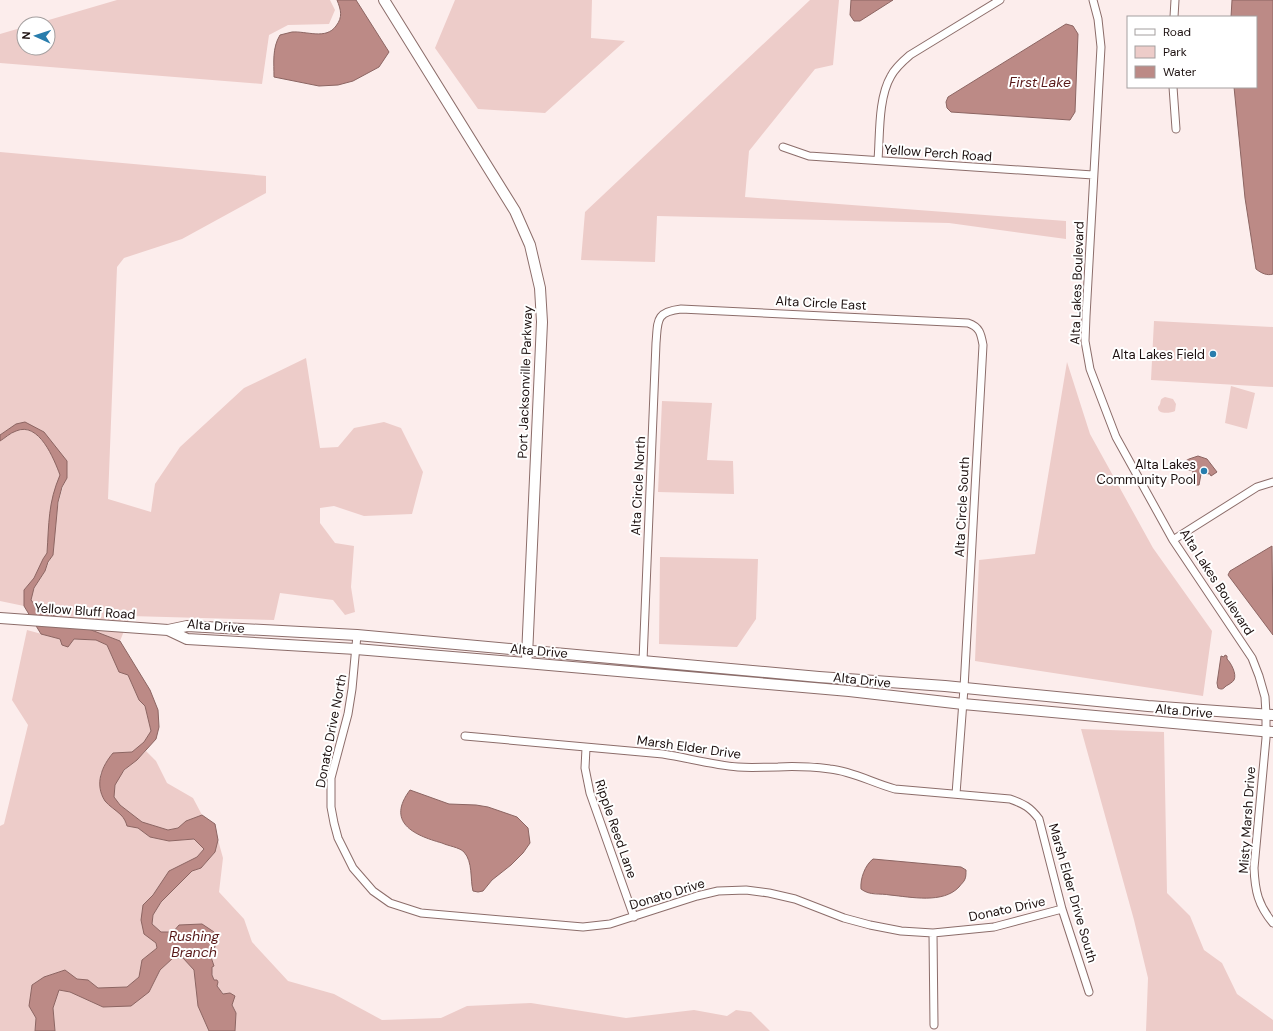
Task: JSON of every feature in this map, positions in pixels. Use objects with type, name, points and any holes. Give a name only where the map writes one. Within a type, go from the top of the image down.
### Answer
[{"type":"street","name":"Port Jacksonville Parkway","points":[[384,0],[515,210],[530,245],[540,288],[542,322],[526,663]]},
{"type":"street","points":[[878,160],[882,102],[891,75],[910,55],[1000,0]]},
{"type":"street","name":"Alta Lakes Boulevard","points":[[1094,0],[1101,47],[1093,175],[1086,335],[1090,369],[1116,437],[1173,540],[1252,658],[1260,676],[1270,714]]},
{"type":"street","points":[[1174,16],[1175,0]]},
{"type":"street","points":[[1173,88],[1176,129]]},
{"type":"street","name":"Yellow Perch Road","points":[[783,147],[809,156],[1093,175]]},
{"type":"street","name":"Alta Circle East","points":[[663,313],[676,309],[694,309],[968,323],[978,328]]},
{"type":"street","name":"Alta Circle North","points":[[643,661],[656,343],[659,320],[663,313]]},
{"type":"street","name":"Alta Circle South","points":[[956,794],[964,688],[983,345],[981,332],[978,328]]},
{"type":"street","points":[[1173,540],[1257,487],[1273,482]]},
{"type":"street","name":"Yellow Bluff Road","points":[[0,618],[168,630]]},
{"type":"street","name":"Alta Drive","points":[[168,630],[187,626],[357,635],[819,677],[881,680],[1148,706],[1270,714]]},
{"type":"street","name":"Alta Drive","points":[[168,630],[187,639],[356,649],[526,663],[850,691],[963,704],[1269,732]]},
{"type":"street","name":"Donato Drive North","points":[[357,635],[348,714],[331,778],[331,807],[334,823],[345,853],[353,868],[373,891]]},
{"type":"street","name":"Misty Marsh Drive","points":[[1270,714],[1254,868],[1255,886],[1259,903],[1273,923]]},
{"type":"street","name":"Marsh Elder Drive","points":[[465,736],[663,754],[740,768],[780,766],[831,769],[849,773],[895,789],[956,794]]},
{"type":"street","name":"Ripple Reed Lane","points":[[586,748],[585,768],[590,793],[634,917]]},
{"type":"street","name":"Marsh Elder Drive South","points":[[956,794],[1010,799],[1023,803],[1032,810],[1039,819],[1062,909],[1089,992]]},
{"type":"street","name":"Donato Drive","points":[[373,891],[390,903],[406,909],[429,913],[583,927],[610,924],[678,901],[718,891],[746,890],[769,893],[795,899],[844,918],[870,925],[901,931],[933,933],[994,927],[1062,909]]},
{"type":"street","points":[[933,933],[934,1025]]},
{"type":"green space","points":[[117,0],[330,0],[335,10],[329,24],[288,25],[269,35],[262,84],[0,63],[0,34],[16,29],[16,56],[56,56],[56,18]]},
{"type":"green space","points":[[455,0],[592,0],[591,38],[625,41],[545,113],[478,109],[435,48]]},
{"type":"green space","points":[[810,0],[839,0],[833,65],[815,69],[749,151],[745,197],[1066,221],[1066,239],[949,223],[657,216],[655,262],[581,260],[585,212]]},
{"type":"green space","points":[[0,152],[266,176],[266,193],[182,239],[124,258],[117,267],[108,499],[151,512],[155,484],[180,447],[244,388],[306,358],[320,448],[338,447],[354,428],[384,422],[401,428],[423,472],[412,514],[364,516],[334,506],[320,508],[320,523],[335,543],[354,546],[351,587],[355,612],[345,615],[333,600],[280,593],[274,620],[130,616],[120,641],[39,610],[31,600],[35,588],[53,555],[58,506],[67,478],[44,432],[16,424],[0,435]]},
{"type":"green space","name":"Alta Lakes Field","points":[[1154,321],[1273,327],[1273,387],[1151,380]]},
{"type":"green space","points":[[1067,362],[1090,434],[1153,548],[1212,631],[1203,696],[975,661],[979,560],[1035,554]]},
{"type":"green space","points":[[1231,386],[1255,393],[1247,429],[1225,423]]},
{"type":"green space","points":[[1165,397],[1173,399],[1176,404],[1175,411],[1165,413],[1158,410],[1162,398]]},
{"type":"green space","points":[[662,401],[712,403],[707,460],[733,461],[734,494],[658,492]]},
{"type":"green space","points":[[24,429],[35,433],[48,447],[61,475],[51,504],[47,553],[34,578],[24,590],[24,606],[0,601],[0,441],[15,431]]},
{"type":"green space","points":[[660,557],[758,559],[756,619],[737,647],[659,644]]},
{"type":"green space","points":[[27,630],[60,639],[96,640],[107,645],[112,657],[128,675],[139,700],[145,706],[151,731],[144,742],[132,752],[113,753],[100,774],[100,788],[105,801],[123,816],[127,826],[138,828],[150,837],[169,841],[195,839],[204,849],[197,857],[169,871],[153,895],[143,905],[157,948],[142,960],[139,977],[127,987],[98,988],[88,980],[77,980],[65,970],[44,977],[32,985],[29,1006],[36,1018],[35,1031],[0,1031],[0,826],[4,824],[28,725],[12,700]]},
{"type":"green space","points":[[1081,729],[1164,732],[1167,893],[1190,916],[1204,950],[1222,963],[1237,994],[1273,1020],[1273,1031],[1146,1031],[1148,978],[1134,920]]},
{"type":"green space","points":[[146,751],[156,761],[167,783],[193,798],[202,815],[186,821],[178,828],[168,830],[142,822],[120,805],[114,797],[115,784],[121,774]]},
{"type":"green space","points":[[218,840],[223,858],[219,892],[244,919],[252,942],[288,981],[334,994],[382,1020],[441,1018],[467,1006],[531,1003],[626,1018],[694,1010],[727,1016],[736,1010],[751,1012],[770,1031],[235,1031],[236,1013],[232,1005],[230,993],[224,994],[215,982],[212,975],[212,967],[214,966],[210,954],[179,925],[173,932],[161,932],[152,924],[153,915],[161,902],[192,871],[201,868],[215,852]]},
{"type":"green space","points":[[173,958],[183,958],[194,970],[198,1006],[209,1031],[55,1031],[53,1008],[59,990],[70,992],[103,1007],[149,992],[160,970]]},
{"type":"water","points":[[337,0],[356,0],[389,52],[379,67],[353,81],[338,85],[319,86],[274,77],[275,50],[277,40],[280,35],[292,32],[322,34],[332,30],[340,20],[340,10]]},
{"type":"water","points":[[851,0],[893,0],[860,21],[854,21],[850,15]]},
{"type":"water","points":[[1232,0],[1273,0],[1273,274],[1271,275],[1264,274],[1256,269],[1245,198],[1234,88],[1257,88],[1257,16],[1231,16]]},
{"type":"water","name":"First Lake","points":[[1066,24],[1073,26],[1078,34],[1075,112],[1070,120],[951,112],[947,108],[946,102],[948,97]]},
{"type":"water","name":"Rushing Branch","points":[[25,422],[44,432],[67,461],[67,478],[62,487],[58,502],[53,555],[34,588],[31,600],[39,610],[120,641],[150,690],[158,710],[159,727],[156,739],[137,760],[124,770],[115,785],[114,797],[120,805],[142,822],[168,830],[178,828],[186,821],[202,815],[215,824],[218,840],[215,852],[201,868],[192,871],[161,902],[153,915],[152,924],[161,932],[173,932],[179,925],[202,924],[214,932],[215,947],[210,954],[214,966],[212,967],[212,975],[214,980],[217,980],[217,986],[223,994],[230,993],[235,996],[232,1005],[236,1013],[235,1031],[209,1031],[198,1006],[194,970],[183,958],[173,958],[160,970],[149,992],[131,1006],[103,1007],[70,992],[59,990],[53,1008],[55,1031],[35,1031],[36,1018],[29,1006],[32,985],[44,977],[65,970],[77,979],[88,980],[98,988],[127,987],[139,977],[142,960],[157,948],[156,943],[144,934],[141,920],[143,905],[153,895],[169,871],[197,857],[204,849],[194,839],[169,841],[150,837],[138,828],[127,826],[122,816],[105,801],[102,795],[100,788],[101,776],[109,758],[113,753],[132,752],[144,742],[151,731],[145,706],[139,700],[128,675],[119,672],[107,645],[96,640],[74,639],[68,647],[62,645],[60,639],[41,634],[24,606],[24,590],[34,578],[47,553],[51,504],[60,475],[50,451],[32,431],[24,429],[16,431],[0,441],[0,435],[16,424]]},
{"type":"water","name":"Alta Lakes Community Pool","points":[[1198,456],[1207,459],[1217,472],[1211,476],[1210,474],[1202,473],[1199,485],[1194,485],[1191,482],[1193,471],[1184,469],[1180,464]]},
{"type":"water","points":[[1272,546],[1273,635],[1228,575],[1230,571]]},
{"type":"water","points":[[1225,655],[1227,656],[1227,659],[1233,669],[1235,678],[1232,683],[1221,689],[1218,688],[1217,683],[1221,656],[1224,657]]},
{"type":"water","points":[[410,790],[449,804],[488,807],[517,817],[528,828],[530,843],[523,853],[492,880],[483,891],[473,891],[469,861],[462,850],[421,836],[406,826],[402,819],[401,811],[403,801]]},
{"type":"water","points":[[873,859],[961,867],[966,870],[966,877],[959,887],[952,892],[936,898],[917,898],[871,893],[861,889],[861,885],[865,868]]},
{"type":"place","name":"Alta Lakes Field","points":[[1213,354]]},
{"type":"place","name":"Alta Lakes Community Pool","points":[[1204,471]]}]
